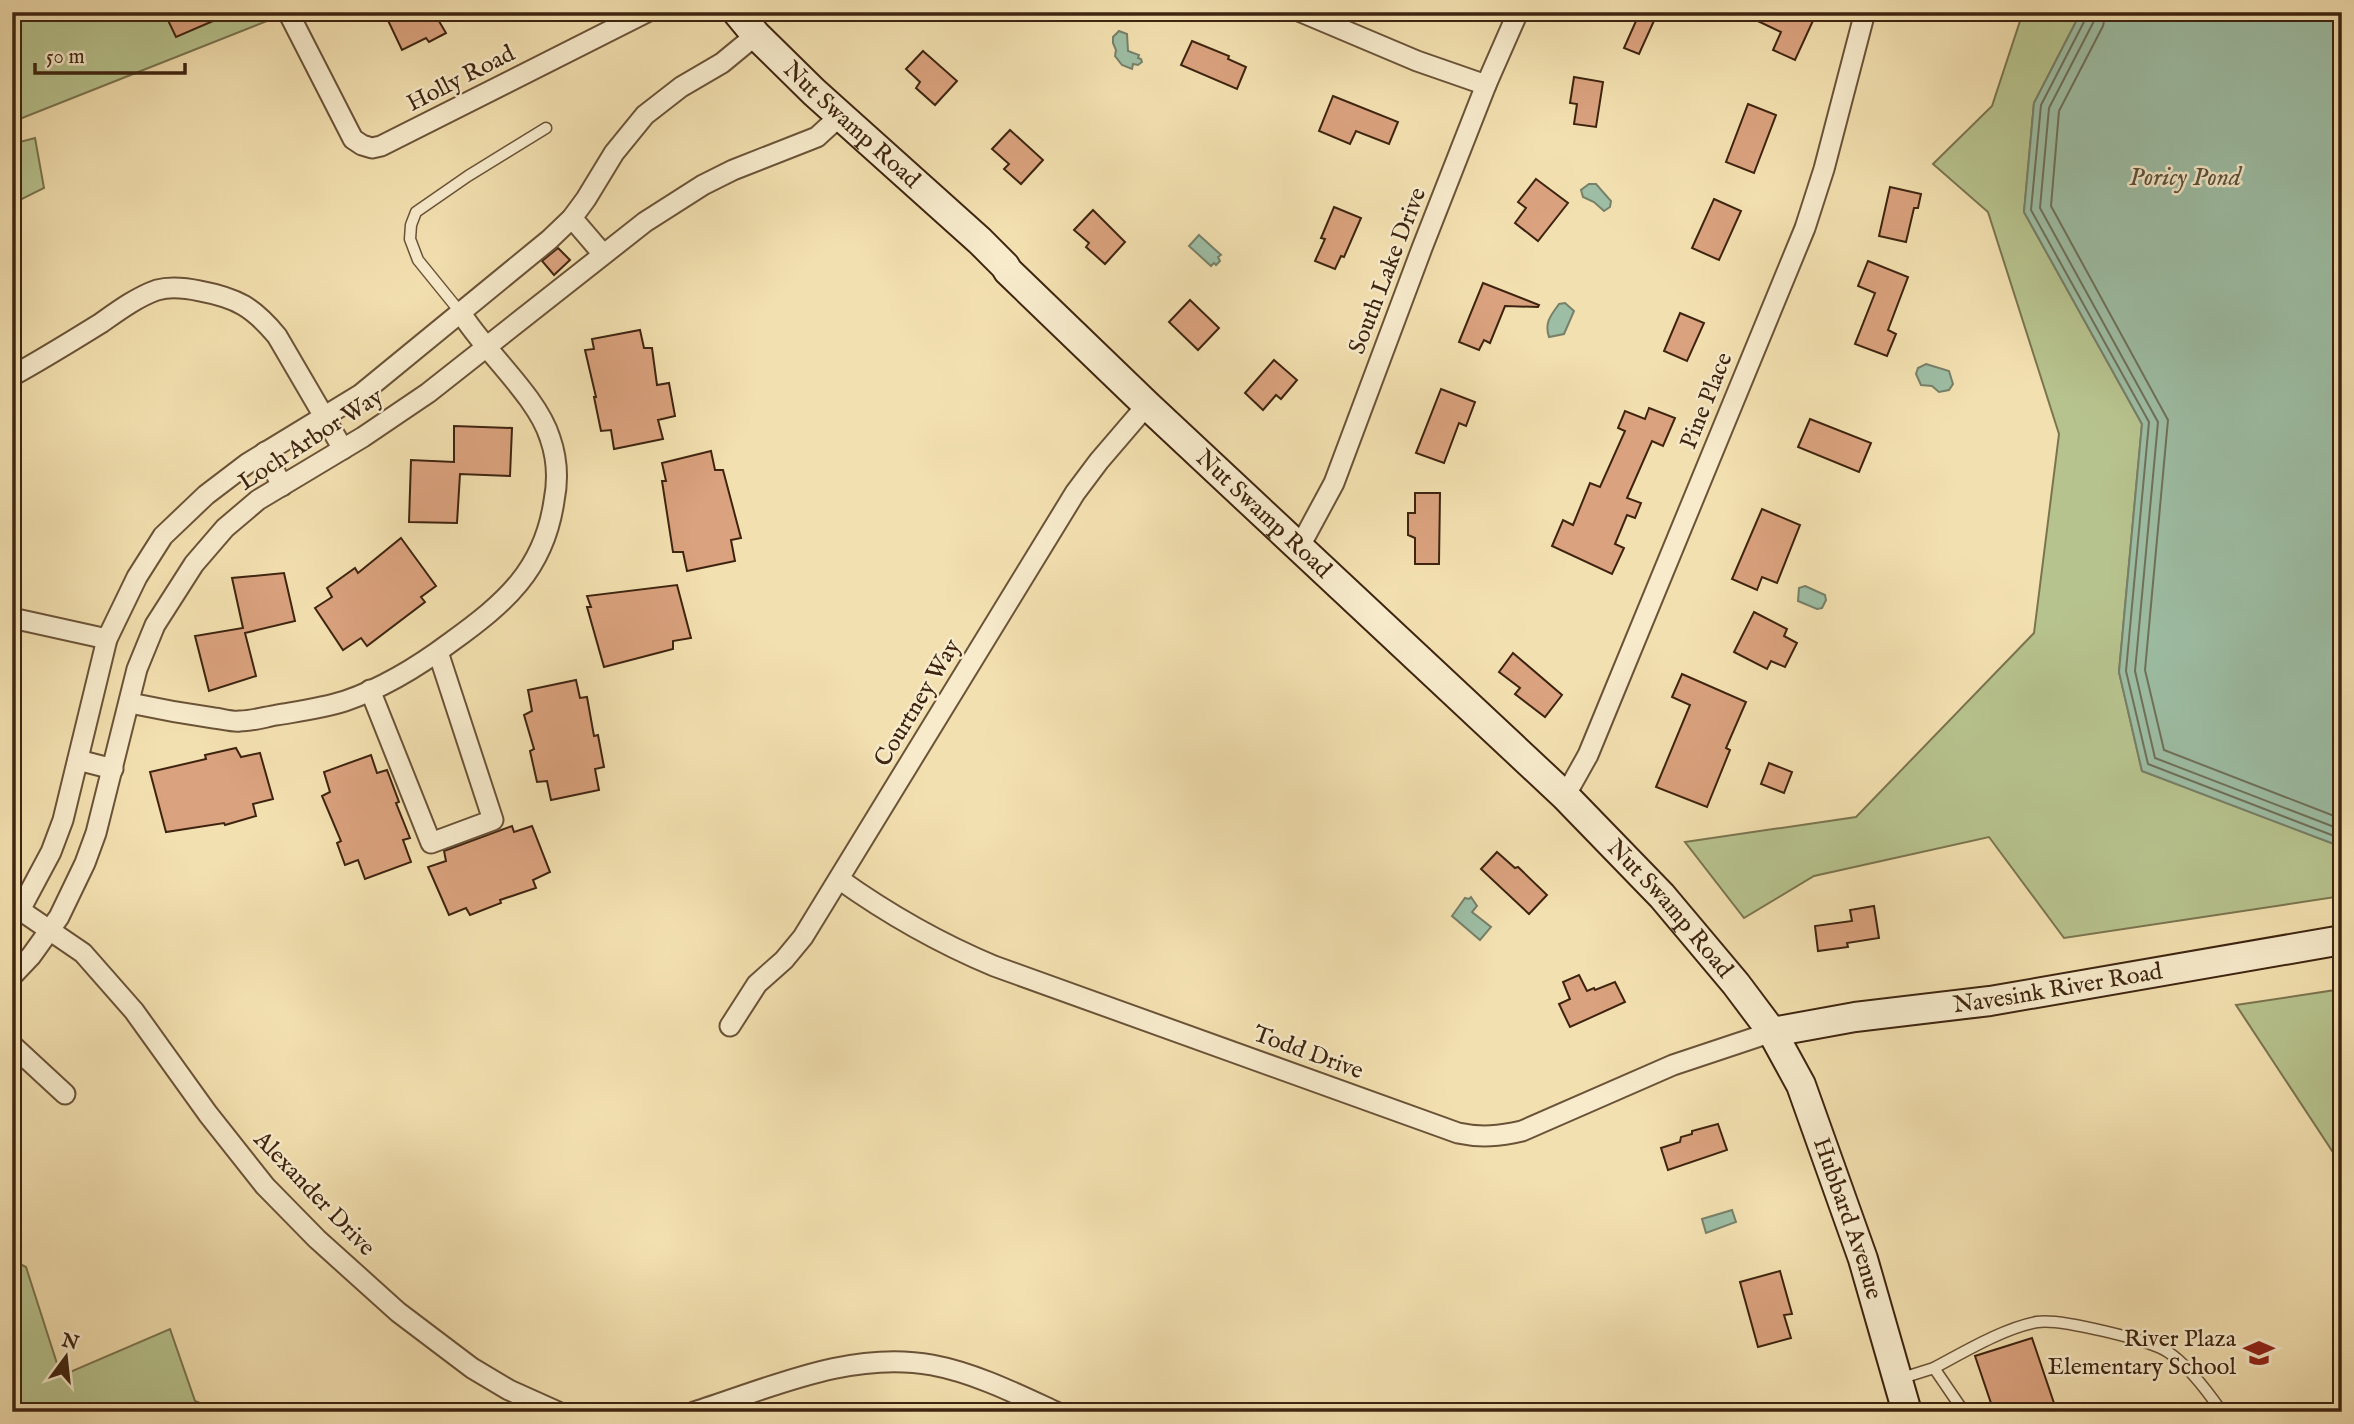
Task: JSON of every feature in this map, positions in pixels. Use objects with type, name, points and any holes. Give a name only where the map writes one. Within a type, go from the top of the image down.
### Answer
[{"type":"main road","name":"Nut Swamp Road","points":[[737,12],[756,36],[814,92],[980,241],[1147,405],[1565,796],[1662,896],[1772,1032]]},
{"type":"main road","name":"Navesink River Road","points":[[1772,1032],[1855,1017],[1990,1001],[2342,940]]},
{"type":"main road","name":"Hubbard Avenue","points":[[1772,1032],[1801,1085],[1842,1195],[1907,1412]]},
{"type":"street","name":"Holly Road","points":[[288,12],[353,139],[372,148],[427,125],[647,12]]},
{"type":"street","points":[[1301,12],[1418,61],[1486,85]]},
{"type":"street","name":"South Lake Drive","points":[[1300,546],[1334,483],[1486,85],[1518,12]]},
{"type":"street","name":"Pine Place","points":[[1565,796],[1588,755],[1805,228],[1824,169],[1865,12]]},
{"type":"street","name":"Loch Arbor Way","points":[[16,914],[51,852],[63,820],[107,639],[137,577],[163,536],[206,495],[265,452],[361,394],[549,240],[572,218],[614,153],[645,115],[681,87],[722,63],[756,36]]},
{"type":"street","name":"Loch Arbor Way","points":[[12,976],[31,957],[59,917],[85,863],[96,833],[137,669],[155,625],[181,582],[225,528],[258,500],[344,449],[428,393],[602,253],[645,222],[703,185],[733,170],[817,136],[841,115]]},
{"type":"street","points":[[572,218],[602,253]]},
{"type":"street","points":[[12,376],[157,290],[188,289],[228,297],[264,320],[278,336],[344,449]]},
{"type":"street","points":[[130,703],[240,722],[346,701],[393,680],[438,652],[482,620],[515,590],[536,559],[552,519],[556,476],[551,438],[519,387],[461,313]]},
{"type":"street","name":"Courtney Way","points":[[730,1026],[757,985],[784,960],[803,937],[1075,493],[1147,405]]},
{"type":"street","points":[[265,452],[282,486]]},
{"type":"street","points":[[12,618],[107,639]]},
{"type":"street","points":[[370,690],[431,843],[493,820],[438,652]]},
{"type":"street","points":[[78,760],[113,769]]},
{"type":"street","name":"Todd Drive","points":[[839,879],[928,935],[994,966],[1458,1133],[1475,1136],[1498,1136],[1522,1131],[1673,1065],[1772,1032]]},
{"type":"street","name":"Alexander Drive","points":[[16,914],[50,930],[83,953],[134,1011],[208,1114],[265,1186],[317,1239],[398,1312],[472,1368],[509,1390],[558,1412]]},
{"type":"street","points":[[12,1045],[65,1094]]},
{"type":"street","points":[[694,1412],[851,1364],[894,1361],[934,1365],[957,1371],[1056,1412]]},
{"type":"lane","points":[[461,313],[418,260],[410,239],[416,212],[546,128]]},
{"type":"lane","points":[[1897,1379],[1934,1368],[1983,1341],[2039,1321],[2097,1328],[2167,1351],[2206,1388],[2221,1412]]},
{"type":"lane","points":[[1934,1368],[1964,1412]]},
{"type":"shaded area","points":[[12,12],[263,12],[267,21],[12,122]]},
{"type":"shaded area","points":[[2023,12],[2081,12],[2034,103],[2024,212],[2142,424],[2119,672],[2142,771],[2342,847],[2342,896],[2064,938],[1989,837],[1814,876],[1744,918],[1685,842],[1856,817],[2034,633],[2059,434],[1988,212],[1933,164],[1992,106]]},
{"type":"shaded area","points":[[35,138],[44,188],[12,204],[12,144]]},
{"type":"shaded area","points":[[2342,989],[2342,1166],[2236,1005]]},
{"type":"shaded area","points":[[12,1260],[26,1267],[61,1376],[170,1329],[195,1401],[221,1412],[12,1412]]},
{"type":"water","name":"Poricy Pond","points":[[2081,12],[2342,12],[2342,847],[2142,771],[2119,672],[2142,424],[2024,212],[2034,103]]},
{"type":"water","points":[[1119,31],[1127,34],[1128,51],[1139,55],[1138,58],[1141,59],[1142,62],[1133,64],[1132,69],[1122,65],[1115,56],[1113,37]]},
{"type":"water","points":[[1589,184],[1596,184],[1611,201],[1610,207],[1604,211],[1583,197],[1581,190]]},
{"type":"water","points":[[1199,235],[1221,255],[1216,265],[1214,263],[1211,266],[1189,246]]},
{"type":"water","points":[[1565,303],[1574,311],[1564,334],[1549,337],[1549,319],[1559,304]]},
{"type":"water","points":[[1926,364],[1949,371],[1953,384],[1949,390],[1939,392],[1932,386],[1921,385],[1916,374],[1918,368]]},
{"type":"water","points":[[1805,586],[1825,595],[1822,608],[1817,609],[1798,601],[1799,588]]},
{"type":"water","points":[[1471,897],[1477,906],[1472,912],[1491,927],[1480,940],[1452,916],[1465,898]]},
{"type":"water","points":[[1732,1210],[1736,1222],[1706,1233],[1702,1219]]},
{"type":"building","points":[[164,12],[234,12],[176,37]]},
{"type":"building","points":[[384,12],[422,12],[427,21],[436,16],[446,33],[429,42],[426,38],[402,50]]},
{"type":"building","points":[[1640,12],[1658,12],[1639,54],[1624,48]]},
{"type":"building","points":[[1739,12],[1817,12],[1795,60],[1773,50],[1781,32]]},
{"type":"building","points":[[1192,41],[1229,56],[1228,59],[1246,67],[1237,89],[1181,65]]},
{"type":"building","points":[[923,51],[957,81],[935,105],[916,88],[920,82],[906,69]]},
{"type":"building","points":[[1574,77],[1603,82],[1596,127],[1574,124],[1577,104],[1570,103]]},
{"type":"building","points":[[1333,96],[1398,122],[1389,144],[1356,131],[1350,144],[1319,131]]},
{"type":"building","points":[[1748,104],[1776,115],[1754,173],[1726,162]]},
{"type":"building","points":[[1010,130],[1043,160],[1021,184],[1004,169],[1009,164],[992,149]]},
{"type":"building","points":[[1536,179],[1568,203],[1538,241],[1515,223],[1526,208],[1518,202]]},
{"type":"building","points":[[1890,187],[1921,194],[1918,208],[1914,208],[1906,242],[1879,236]]},
{"type":"building","points":[[1714,199],[1741,211],[1719,260],[1692,248]]},
{"type":"building","points":[[1334,207],[1361,218],[1344,257],[1341,256],[1335,269],[1315,261],[1325,239],[1321,238]]},
{"type":"building","points":[[1093,210],[1125,242],[1105,264],[1086,247],[1089,243],[1074,230]]},
{"type":"building","points":[[558,248],[570,260],[554,275],[542,261]]},
{"type":"building","points":[[1868,261],[1908,277],[1888,330],[1896,334],[1887,356],[1855,344],[1875,293],[1858,286]]},
{"type":"building","points":[[1483,283],[1539,305],[1505,306],[1490,343],[1484,340],[1479,350],[1459,342]]},
{"type":"building","points":[[1190,300],[1219,328],[1198,350],[1169,322]]},
{"type":"building","points":[[1680,313],[1704,323],[1687,361],[1664,351]]},
{"type":"building","points":[[640,330],[644,348],[652,348],[657,385],[669,383],[675,416],[658,420],[663,439],[614,449],[611,430],[601,431],[585,350],[594,349],[592,339]]},
{"type":"building","points":[[1274,360],[1297,380],[1281,399],[1276,395],[1263,410],[1245,393]]},
{"type":"building","points":[[1441,389],[1475,402],[1466,426],[1459,423],[1444,463],[1416,453]]},
{"type":"building","points":[[1649,408],[1675,418],[1663,446],[1652,441],[1627,498],[1641,503],[1635,518],[1627,515],[1615,544],[1624,548],[1612,574],[1552,546],[1563,520],[1573,525],[1590,483],[1600,487],[1625,431],[1618,428],[1625,411],[1645,419]]},
{"type":"building","points":[[1810,419],[1871,443],[1859,472],[1798,447]]},
{"type":"building","points":[[454,426],[512,428],[510,476],[460,474],[457,523],[409,522],[411,460],[454,462]]},
{"type":"building","points":[[711,451],[715,470],[723,470],[741,538],[731,540],[735,561],[687,571],[683,552],[673,552],[662,481],[666,481],[662,463]]},
{"type":"building","points":[[1415,493],[1440,493],[1439,564],[1415,564],[1415,538],[1408,535],[1408,513],[1415,513]]},
{"type":"building","points":[[1762,509],[1800,525],[1777,583],[1762,577],[1757,590],[1732,579]]},
{"type":"building","points":[[401,538],[436,586],[421,597],[425,602],[367,646],[361,638],[343,650],[315,608],[332,597],[327,588],[355,568],[358,573]]},
{"type":"building","points":[[284,573],[295,621],[245,633],[256,676],[209,691],[195,636],[243,628],[232,578]]},
{"type":"building","points":[[677,585],[691,638],[673,641],[673,649],[604,667],[587,607],[591,607],[587,596]]},
{"type":"building","points":[[1754,612],[1787,629],[1784,636],[1797,643],[1785,667],[1771,661],[1767,669],[1734,652]]},
{"type":"building","points":[[1513,653],[1562,695],[1545,717],[1515,694],[1520,688],[1499,672]]},
{"type":"building","points":[[1682,674],[1746,702],[1726,748],[1730,750],[1707,807],[1656,787],[1690,705],[1672,697]]},
{"type":"building","points":[[576,680],[580,698],[587,697],[594,736],[598,735],[604,767],[595,769],[599,790],[551,800],[547,781],[537,782],[530,751],[534,749],[524,715],[532,711],[528,690]]},
{"type":"building","points":[[236,748],[241,757],[260,753],[273,799],[253,804],[256,816],[225,825],[224,823],[166,832],[150,772],[206,759],[205,755]]},
{"type":"building","points":[[371,755],[377,773],[387,770],[399,802],[396,803],[410,838],[403,840],[411,862],[365,879],[358,860],[345,865],[337,843],[341,841],[322,796],[330,792],[324,772]]},
{"type":"building","points":[[1769,763],[1792,772],[1784,793],[1761,784]]},
{"type":"building","points":[[512,826],[514,832],[532,826],[550,872],[533,880],[536,888],[500,900],[501,903],[470,915],[466,908],[449,915],[428,867],[446,861],[444,851]]},
{"type":"building","points":[[1497,852],[1515,868],[1518,867],[1547,895],[1529,914],[1481,869]]},
{"type":"building","points":[[1874,906],[1879,938],[1847,943],[1848,947],[1818,951],[1815,926],[1852,921],[1850,910]]},
{"type":"building","points":[[1579,975],[1587,991],[1615,982],[1625,1002],[1570,1027],[1559,1004],[1570,999],[1563,982]]},
{"type":"building","points":[[1718,1124],[1727,1150],[1668,1170],[1661,1148],[1680,1142],[1681,1137],[1692,1134],[1692,1131]]},
{"type":"building","points":[[1780,1271],[1792,1314],[1784,1315],[1791,1338],[1758,1347],[1740,1282]]},
{"type":"building","name":"River Plaza Elementary School","points":[[2032,1338],[2057,1412],[1994,1412],[1975,1356]]},
{"type":"place","name":"River Plaza Elementary School","points":[[2259,1353]]}]
